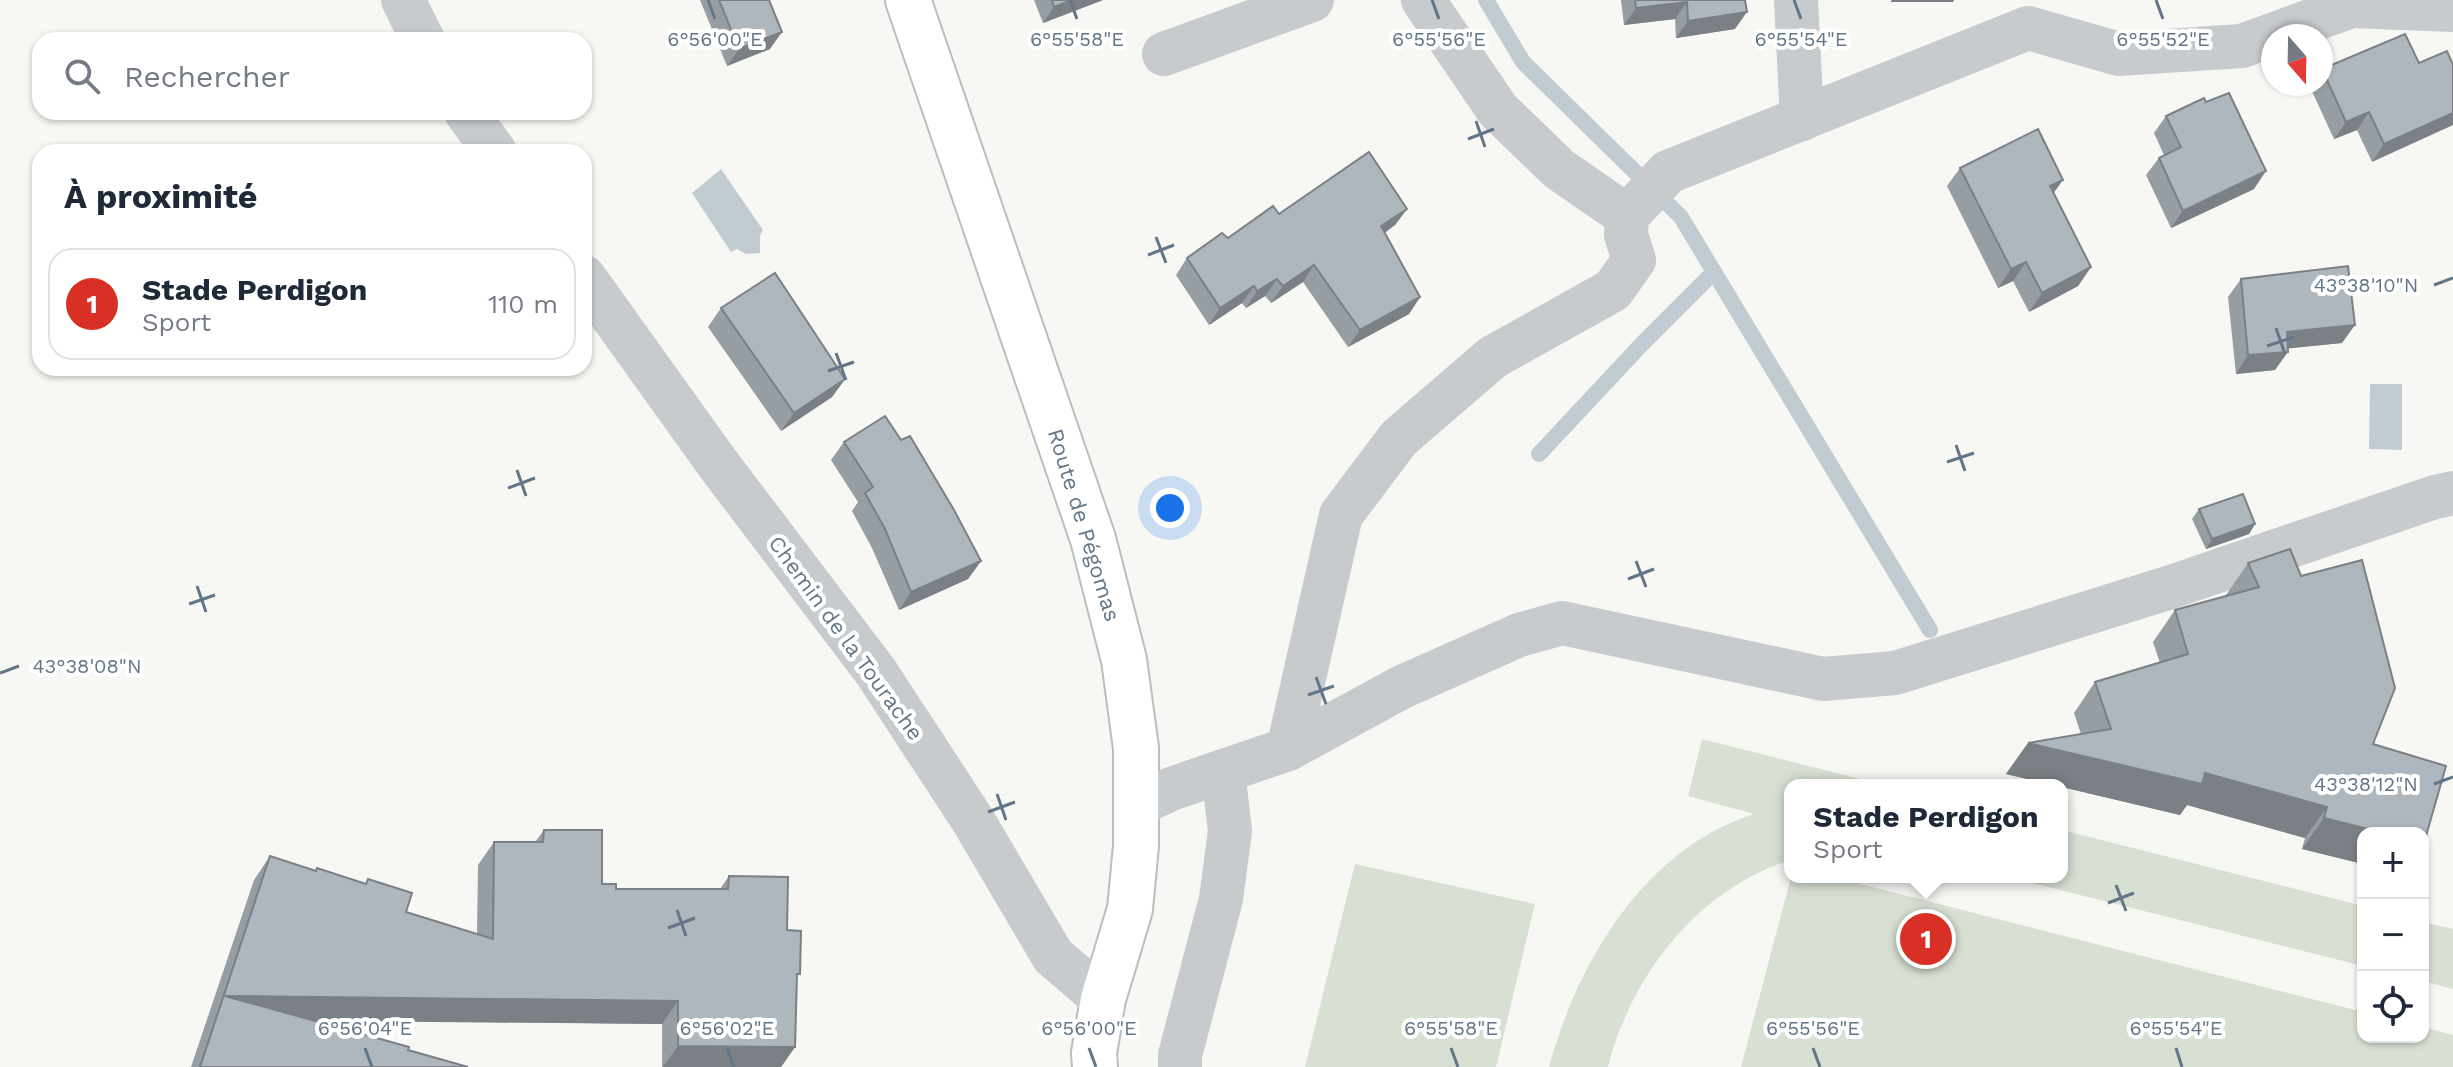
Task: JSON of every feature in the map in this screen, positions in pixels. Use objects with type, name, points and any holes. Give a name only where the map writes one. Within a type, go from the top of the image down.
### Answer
[{"type":"main road","name":"Route de Pégomas","points":[[908,0],[1093,539],[1124,660],[1136,748],[1136,846],[1130,909],[1103,999],[1094,1053],[1095,1067]]},
{"type":"street","points":[[403,0],[419,32]]},
{"type":"street","points":[[1164,54],[1312,0]]},
{"type":"street","points":[[1423,0],[1498,110],[1559,169],[1645,196]]},
{"type":"street","points":[[1796,0],[1802,119]]},
{"type":"street","points":[[1288,749],[1341,515],[1399,438],[1493,357],[1613,290],[1634,260],[1626,235],[1645,196],[1802,119],[2028,28],[2119,54],[2242,46],[2351,6],[2453,10]]},
{"type":"street","points":[[472,120],[489,144]]},
{"type":"street","name":"Chemin de la Tourache","points":[[592,288],[718,464],[876,672],[974,822],[1053,956],[1103,999]]},
{"type":"street","points":[[1136,805],[1171,789],[1288,749],[1402,687],[1519,635],[1562,623],[1823,679],[1895,673],[2171,587],[2453,493]]},
{"type":"street","points":[[1180,1067],[1180,1055],[1221,899],[1230,831],[1223,771]]},
{"type":"shaded area","points":[[721,169],[763,230],[760,253],[746,254],[737,249],[731,252],[692,193]]},
{"type":"shaded area","points":[[2370,384],[2402,384],[2402,450],[2369,449]]},
{"type":"shaded area","points":[[1702,739],[1860,779],[1784,779],[1784,862],[1757,873],[1726,892],[1698,914],[1673,940],[1633,1000],[1608,1067],[1549,1067],[1578,988],[1621,914],[1648,882],[1680,854],[1715,831],[1754,814],[1688,796]]},
{"type":"shaded area","points":[[2068,832],[2357,904],[2357,964],[2032,883],[2068,883]]},
{"type":"shaded area","points":[[1355,864],[1535,904],[1496,1067],[1305,1067]]},
{"type":"shaded area","points":[[1789,883],[1857,883],[2357,1010],[2357,1043],[2429,1043],[2429,1029],[2453,1035],[2453,1067],[1741,1067]]},
{"type":"shaded area","points":[[2429,923],[2453,929],[2453,989],[2429,983]]},
{"type":"building","points":[[719,0],[769,0],[782,32],[739,49]]},
{"type":"building","points":[[1052,0],[1072,0],[1054,7]]},
{"type":"building","points":[[1635,0],[1745,0],[1747,12],[1688,21],[1687,2],[1636,8]]},
{"type":"building","points":[[2405,34],[2419,63],[2447,51],[2453,65],[2453,113],[2384,144],[2369,112],[2346,122],[2333,93],[2333,64]]},
{"type":"building","points":[[2229,93],[2266,171],[2183,211],[2159,158],[2181,147],[2166,116],[2204,98],[2206,102]]},
{"type":"building","points":[[2038,129],[2063,180],[2050,186],[2091,267],[2042,293],[2026,262],[2011,269],[1960,168]]},
{"type":"building","points":[[1369,152],[1407,209],[1381,226],[1420,297],[1360,330],[1314,265],[1283,286],[1277,279],[1257,291],[1254,286],[1220,308],[1187,258],[1222,233],[1228,238],[1273,206],[1279,214]]},
{"type":"building","points":[[2348,266],[2355,325],[2287,332],[2288,352],[2248,355],[2241,279]]},
{"type":"building","points":[[775,273],[845,379],[794,413],[721,308]]},
{"type":"building","points":[[885,416],[901,440],[910,436],[981,561],[911,592],[885,529],[865,493],[873,487],[844,442]]},
{"type":"building","points":[[2243,494],[2255,524],[2212,539],[2199,509]]},
{"type":"building","points":[[2290,549],[2301,576],[2362,560],[2395,688],[2373,744],[2446,766],[2429,827],[2360,827],[2324,818],[2327,807],[2205,773],[2202,784],[2028,743],[2111,729],[2095,682],[2188,654],[2175,610],[2259,587],[2248,563]]},
{"type":"building","points":[[544,830],[602,830],[602,884],[616,884],[616,889],[728,889],[729,876],[788,877],[787,930],[801,931],[795,1047],[678,1046],[678,1001],[225,996],[409,1047],[408,1050],[468,1067],[200,1067],[270,856],[316,871],[317,868],[366,884],[368,879],[412,893],[406,912],[493,939],[494,842],[543,842]]},
{"type":"waterway","points":[[1486,0],[1523,62],[1681,217],[1714,272],[1539,454]]},
{"type":"waterway","points":[[1714,272],[1930,630]]},
{"type":"place","name":"Stade Perdigon","points":[[1926,939]]}]
